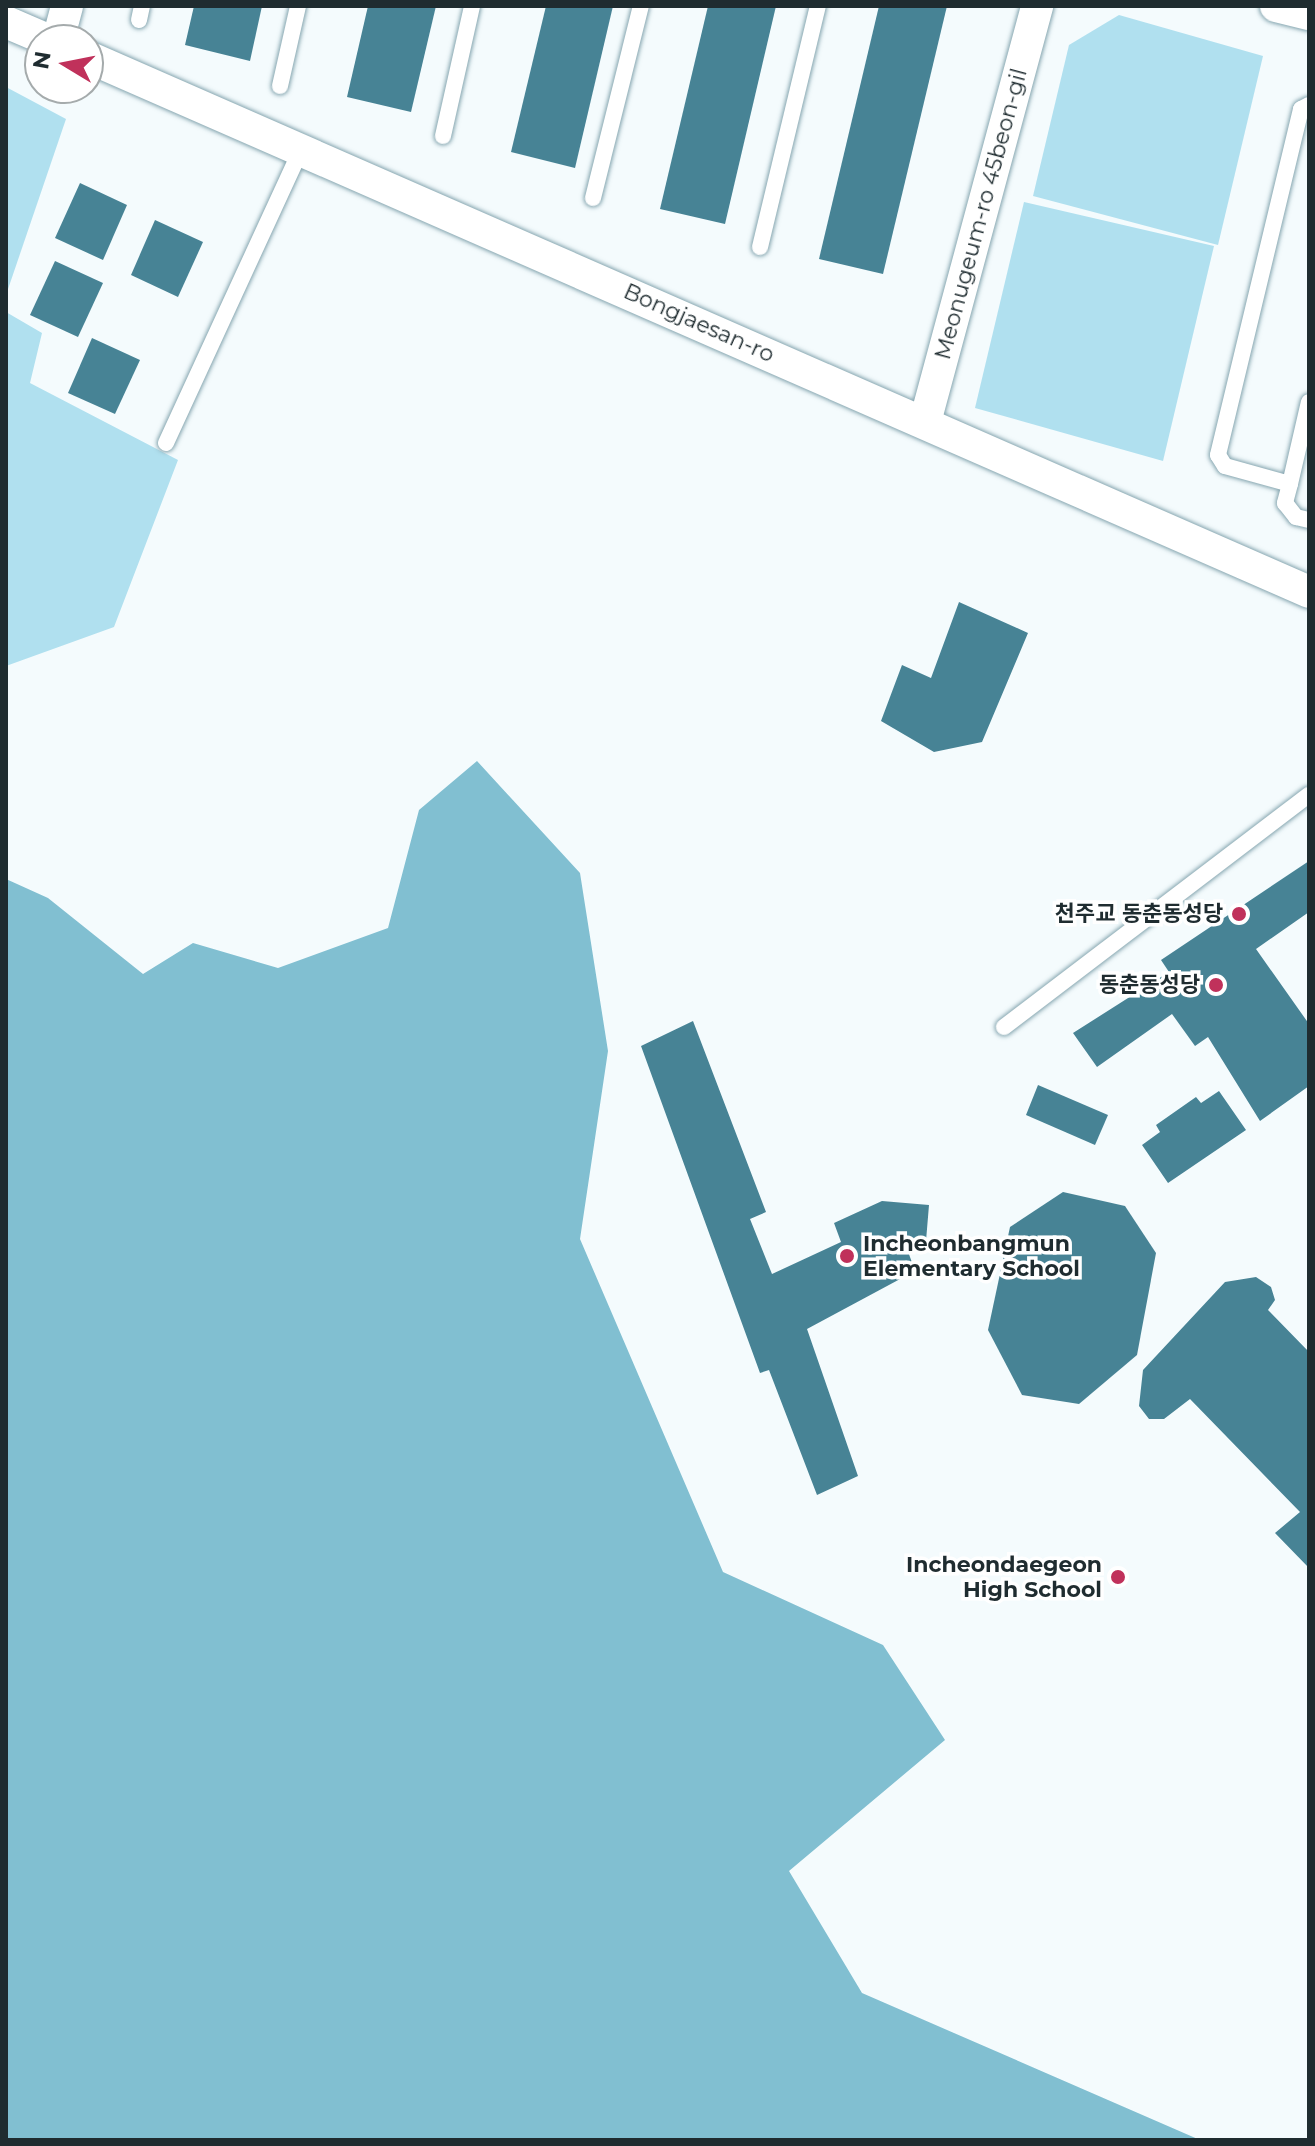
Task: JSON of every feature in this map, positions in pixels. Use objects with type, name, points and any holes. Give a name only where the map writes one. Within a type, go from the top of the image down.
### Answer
[{"type":"street","name":"Meonugeum-ro 45beon-gil","points":[[925,422],[1037,6]]},
{"type":"street","points":[[1276,6],[1309,14]]},
{"type":"street","name":"Bongjaesan-ro","points":[[104,64],[1309,592]]},
{"type":"lane","points":[[280,86],[298,6]]},
{"type":"lane","points":[[443,136],[472,6]]},
{"type":"lane","points":[[593,198],[641,6]]},
{"type":"lane","points":[[760,247],[818,6]]},
{"type":"lane","points":[[1290,484],[1225,466],[1218,455],[1301,109],[1309,105]]},
{"type":"lane","points":[[166,443],[301,150]]},
{"type":"lane","points":[[1309,402],[1285,503],[1296,517],[1309,520]]},
{"type":"lane","points":[[1004,1027],[1309,795]]},
{"type":"shaded area","points":[[1119,15],[1263,56],[1218,245],[1033,196],[1069,45]]},
{"type":"shaded area","points":[[6,87],[24,97],[24,104],[38,104],[66,119],[6,295]]},
{"type":"shaded area","points":[[1024,202],[1214,246],[1163,461],[975,408]]},
{"type":"shaded area","points":[[6,312],[42,333],[30,383],[178,460],[114,627],[6,666]]},
{"type":"shaded area","points":[[477,761],[580,873],[608,1051],[580,1239],[723,1572],[883,1645],[945,1740],[789,1871],[862,1993],[1200,2140],[6,2140],[6,879],[48,898],[143,974],[193,943],[278,968],[388,928],[419,810]]},
{"type":"building","points":[[194,6],[262,6],[250,61],[185,45]]},
{"type":"building","points":[[368,6],[436,6],[411,112],[347,97]]},
{"type":"building","points":[[546,6],[613,6],[575,168],[511,152]]},
{"type":"building","points":[[708,6],[776,6],[725,224],[660,209]]},
{"type":"building","points":[[879,6],[947,6],[883,274],[819,259]]},
{"type":"building","points":[[80,183],[127,205],[103,260],[55,238]]},
{"type":"building","points":[[155,220],[203,242],[178,297],[131,275]]},
{"type":"building","points":[[55,261],[103,283],[78,337],[30,315]]},
{"type":"building","points":[[92,338],[140,360],[115,414],[68,393]]},
{"type":"building","points":[[959,602],[1028,633],[982,742],[934,752],[881,721],[902,665],[931,678]]},
{"type":"building","name":"동춘동성당","points":[[1309,861],[1309,912],[1256,949],[1309,1024],[1309,1086],[1260,1121],[1208,1037],[1195,1046],[1172,1014],[1097,1067],[1073,1033],[1169,972],[1161,960]]},
{"type":"building","points":[[693,1021],[766,1212],[750,1219],[772,1274],[841,1242],[834,1223],[882,1201],[929,1205],[926,1241],[905,1243],[915,1271],[807,1329],[858,1476],[817,1495],[769,1370],[760,1373],[641,1046]]},
{"type":"building","points":[[1038,1085],[1108,1115],[1095,1145],[1026,1115]]},
{"type":"building","points":[[1219,1091],[1246,1130],[1168,1183],[1142,1145],[1160,1132],[1156,1125],[1196,1097],[1201,1103]]},
{"type":"building","points":[[1063,1192],[1125,1206],[1156,1253],[1137,1355],[1079,1404],[1022,1395],[988,1330],[1010,1227]]},
{"type":"building","points":[[1256,1277],[1271,1287],[1275,1300],[1268,1310],[1309,1352],[1309,1568],[1275,1533],[1300,1512],[1190,1399],[1164,1419],[1149,1419],[1139,1406],[1143,1370],[1225,1282]]},
{"type":"place","name":"천주교 동춘동성당","points":[[1239,914]]},
{"type":"place","name":"동춘동성당","points":[[1216,985]]},
{"type":"place","name":"Incheonbangmun Elementary School","points":[[847,1256]]},
{"type":"place","name":"Incheondaegeon High School","points":[[1118,1577]]}]
